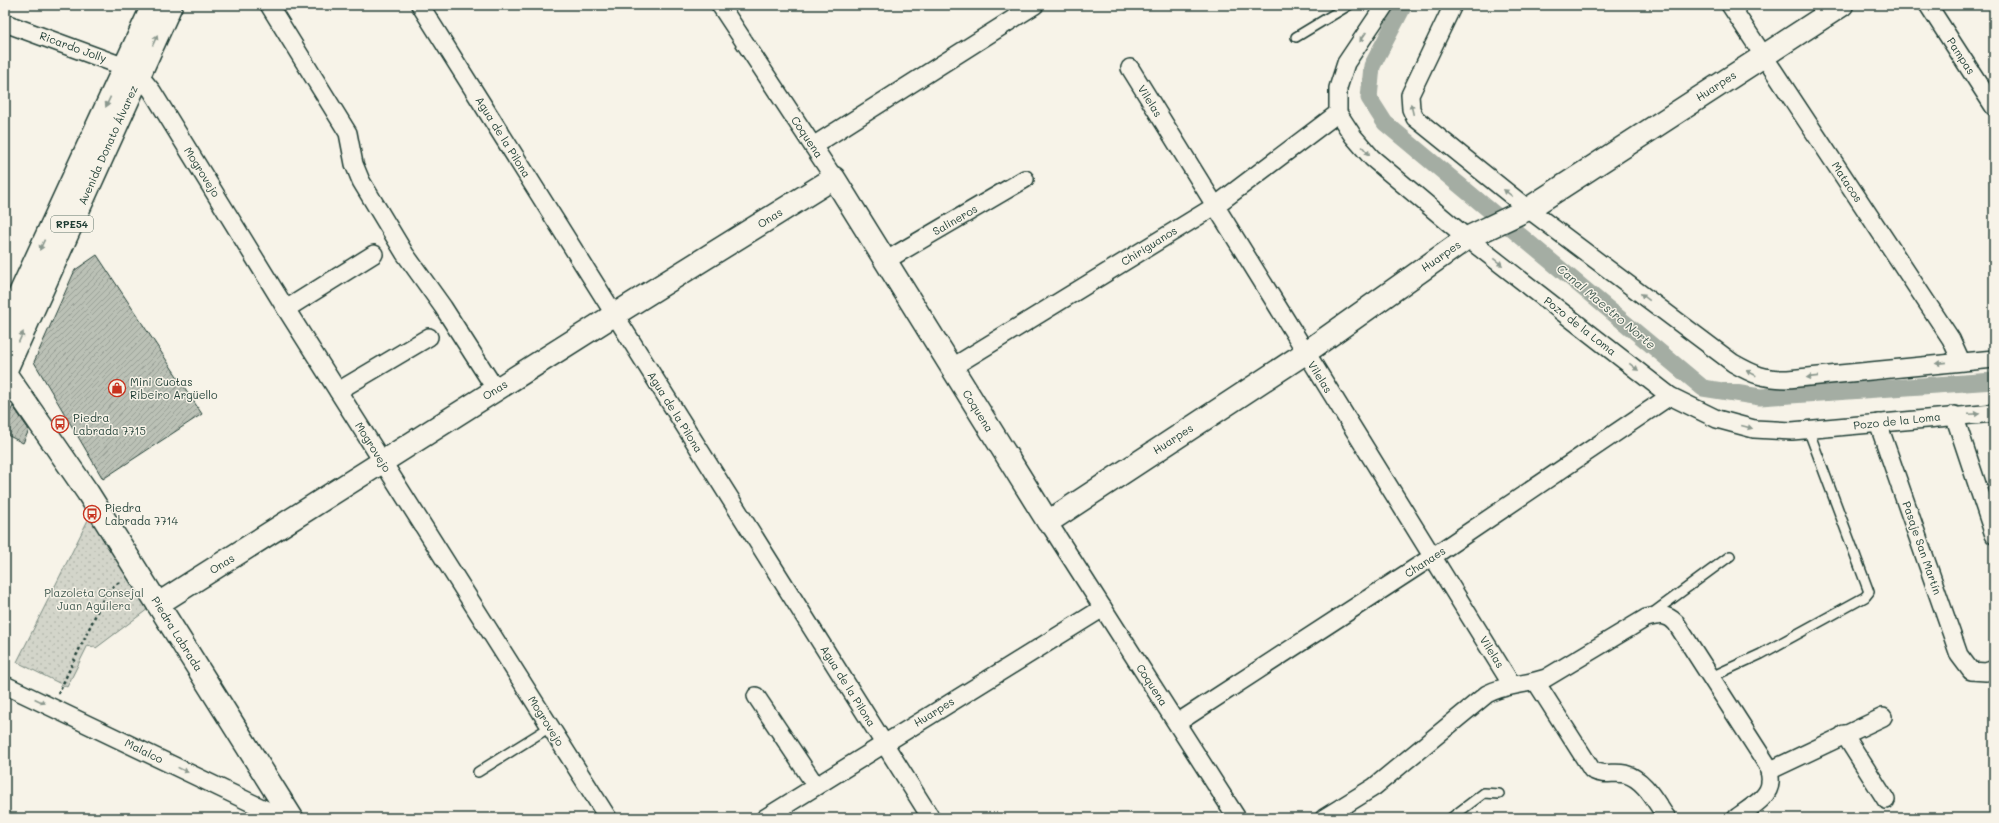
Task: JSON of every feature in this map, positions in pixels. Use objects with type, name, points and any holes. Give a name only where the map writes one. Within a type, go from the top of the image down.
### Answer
[{"type":"main road","name":"Avenida Donato Álvarez","points":[[5,373],[132,71],[153,5]]},
{"type":"main road","name":"Avenida Donato Álvarez","points":[[5,326],[132,71],[171,5]]},
{"type":"main road","name":"Huarpes","points":[[1048,522],[1305,352],[1467,238],[1528,209],[1842,5]]},
{"type":"main road","name":"Onas","points":[[158,604],[614,315],[834,178]]},
{"type":"main road","name":"Coquena","points":[[834,178],[1048,522]]},
{"type":"main road","name":"Piedra Labrada","points":[[5,373],[88,493],[292,818]]},
{"type":"street","points":[[269,5],[348,133],[354,164],[361,181],[405,254],[443,307],[496,390]]},
{"type":"street","name":"Agua de la Pilona","points":[[420,5],[931,818]]},
{"type":"street","name":"Coquena","points":[[720,5],[834,178]]},
{"type":"street","points":[[813,146],[1035,5]]},
{"type":"street","points":[[1338,113],[1338,88],[1346,63],[1386,5]]},
{"type":"street","points":[[1453,5],[1410,95],[1411,109],[1415,118],[1421,125],[1528,209],[1733,363],[1753,374],[1767,379],[1788,379],[1994,359]]},
{"type":"street","name":"Matacos","points":[[1730,5],[1951,339],[1961,361]]},
{"type":"street","name":"Pampas","points":[[1928,5],[1994,107]]},
{"type":"street","name":"Ricardo Jolly","points":[[5,23],[132,71]]},
{"type":"street","name":"Vilelas","points":[[1130,68],[1512,685]]},
{"type":"street","name":"Mogrovejo","points":[[132,71],[152,91],[286,309],[608,818]]},
{"type":"street","name":"Chiriguanos","points":[[951,368],[1215,206],[1338,113]]},
{"type":"street","name":"Pozo de la Loma","points":[[1338,113],[1353,136],[1372,158],[1467,238],[1670,396],[1717,419],[1754,429],[1792,431],[1954,415],[1994,413]]},
{"type":"street","name":"Salineros","points":[[885,261],[1025,179]]},
{"type":"street","points":[[286,309],[374,254]]},
{"type":"street","points":[[338,391],[429,337]]},
{"type":"street","name":"Chanaes","points":[[1177,723],[1432,557],[1670,396]]},
{"type":"street","points":[[1954,415],[1994,535]]},
{"type":"street","name":"Pasaje San Martín","points":[[1878,423],[1959,655],[1971,671],[1986,672],[1994,669]]},
{"type":"street","name":"Coquena","points":[[1048,522],[1237,818]]},
{"type":"street","name":"Huarpes","points":[[765,818],[1103,608]]},
{"type":"street","points":[[1324,818],[1374,787],[1488,694],[1498,688],[1536,682],[1546,678],[1646,618],[1663,615],[1670,618],[1711,677],[1768,766],[1770,782],[1769,790],[1764,796],[1736,818]]},
{"type":"street","points":[[1536,682],[1592,770],[1601,775],[1624,774],[1635,778],[1646,788],[1667,818]]},
{"type":"street","name":"Malalco","points":[[5,685],[283,818]]},
{"type":"street","points":[[756,696],[816,786]]},
{"type":"street","points":[[1769,771],[1882,717]]},
{"type":"street","points":[[1844,734],[1886,800]]},
{"type":"lane","points":[[1296,37],[1349,5]]},
{"type":"lane","points":[[1711,677],[1768,650],[1865,597],[1869,592],[1808,429]]},
{"type":"lane","points":[[1646,618],[1730,556]]},
{"type":"lane","points":[[478,772],[550,727]]},
{"type":"lane","points":[[1451,818],[1484,793],[1498,794]]},
{"type":"path","points":[[52,707],[107,591],[137,571]]},
{"type":"green space","name":"Plazoleta Consejal Juan Aguilera","points":[[90,516],[148,609],[96,648],[88,645],[67,687],[17,662]]},
{"type":"building","name":"Mini Cuotas Ribeiro Argüello","points":[[97,255],[202,414],[103,479],[34,362],[75,270]]},
{"type":"building","points":[[13,406],[29,430],[23,443],[5,434],[5,422]]},
{"type":"waterway","name":"Canal Maestro Norte","points":[[1404,5],[1372,66],[1369,98],[1385,123],[1703,388],[1760,397],[1994,381]]},
{"type":"place","name":"Mini Cuotas Ribeiro Argüello","points":[[117,388]]},
{"type":"place","name":"Piedra Labrada 7715","points":[[60,424]]},
{"type":"place","name":"Piedra Labrada 7714","points":[[92,514]]}]
